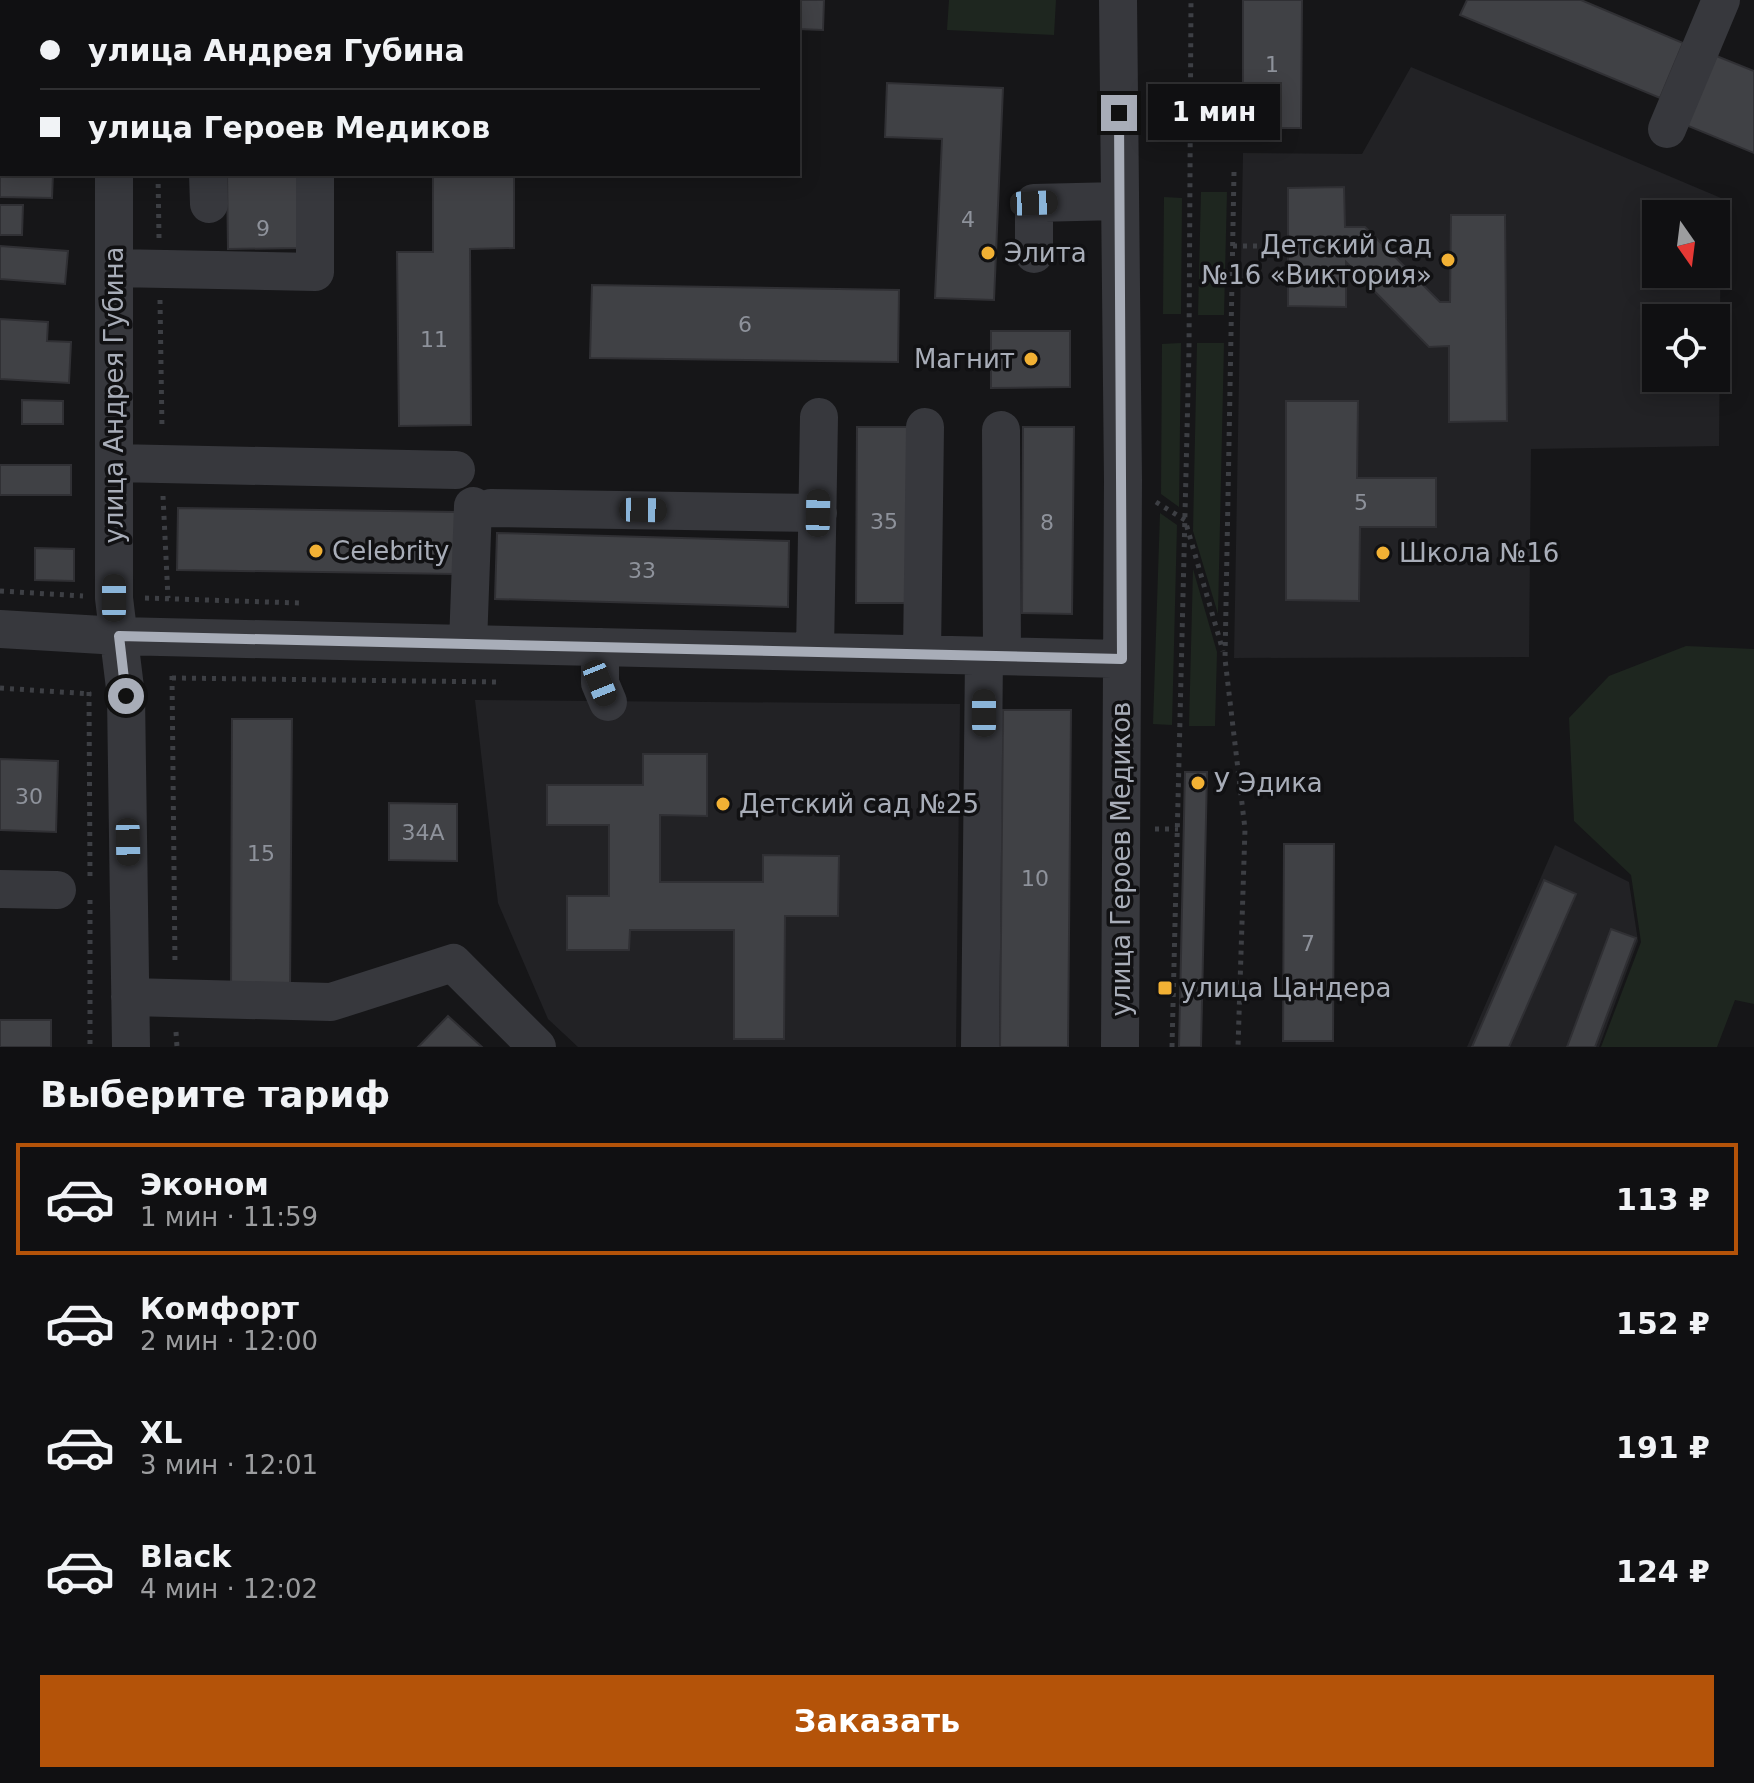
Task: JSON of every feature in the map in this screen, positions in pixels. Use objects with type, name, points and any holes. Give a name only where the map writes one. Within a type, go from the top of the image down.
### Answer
[{"type":"street","name":"улица Героев Медиков","points":[[1118,0],[1122,659],[1120,1047]]},
{"type":"street","points":[[1667,129],[1721,0]]},
{"type":"street","name":"улица Андрея Губина","points":[[114,176],[114,598],[126,696],[131,1047]]},
{"type":"street","points":[[114,268],[315,272],[315,176]]},
{"type":"street","points":[[1034,254],[1034,203],[1119,201]]},
{"type":"street","points":[[815,652],[819,417]]},
{"type":"street","points":[[922,654],[925,427]]},
{"type":"street","points":[[980,1047],[1001,430]]},
{"type":"street","points":[[114,463],[456,470]]},
{"type":"street","points":[[468,644],[482,507],[818,513]]},
{"type":"street","points":[[0,629],[119,636],[1122,659]]},
{"type":"street","points":[[600,647],[600,683],[608,702]]},
{"type":"street","points":[[0,889],[57,890]]},
{"type":"street","points":[[130,997],[331,1002],[453,963],[537,1047]]},
{"type":"path","points":[[1172,1047],[1185,520],[1191,0]]},
{"type":"path","points":[[1234,172],[1225,659],[1245,829],[1238,1047]]},
{"type":"path","points":[[1233,246],[1289,246]]},
{"type":"path","points":[[1185,520],[1225,659]]},
{"type":"path","points":[[0,688],[172,697]]},
{"type":"shaded area","points":[[949,0],[1056,0],[1054,35],[947,30]]},
{"type":"shaded area","name":"Детский сад №16 «Виктория»","points":[[1411,67],[1721,198],[1642,200],[1642,288],[1720,288],[1720,304],[1642,304],[1642,392],[1719,392],[1719,446],[1531,449],[1529,657],[1234,658],[1243,153],[1362,154]]},
{"type":"shaded area","points":[[1201,192],[1227,192],[1224,315],[1198,315]]},
{"type":"shaded area","points":[[1164,197],[1182,198],[1181,314],[1163,314]]},
{"type":"shaded area","points":[[1181,343],[1179,507],[1161,494],[1162,344]]},
{"type":"shaded area","points":[[1197,343],[1224,343],[1218,614],[1193,531]]},
{"type":"shaded area","points":[[1160,513],[1177,525],[1172,725],[1153,724]]},
{"type":"shaded area","points":[[1193,569],[1217,652],[1215,726],[1189,726]]},
{"type":"shaded area","points":[[1686,646],[1754,649],[1754,1004],[1735,1000],[1717,1047],[1601,1047],[1641,942],[1631,875],[1574,821],[1569,718],[1609,676]]},
{"type":"shaded area","name":"Детский сад №25","points":[[475,700],[960,704],[956,1047],[578,1047],[548,1019],[498,903]]},
{"type":"shaded area","points":[[1555,845],[1629,882],[1638,941],[1599,1047],[1467,1047]]},
{"type":"building","points":[[800,0],[824,0],[823,30],[800,29]]},
{"type":"building","points":[[1243,0],[1302,0],[1301,128],[1243,128]]},
{"type":"building","points":[[1467,0],[1581,0],[1683,43],[1660,98],[1460,15]]},
{"type":"building","points":[[1709,53],[1754,71],[1754,153],[1681,123]]},
{"type":"building","points":[[887,83],[1003,88],[994,300],[935,298],[942,139],[885,137]]},
{"type":"building","points":[[0,176],[53,176],[52,198],[0,197]]},
{"type":"building","points":[[227,176],[298,176],[299,248],[228,249]]},
{"type":"building","points":[[433,176],[514,176],[514,248],[470,249],[471,425],[399,426],[397,252],[433,252]]},
{"type":"building","points":[[1344,187],[1345,227],[1365,227],[1440,302],[1450,302],[1451,215],[1505,215],[1507,421],[1449,422],[1449,346],[1429,347],[1346,262],[1346,307],[1288,306],[1288,188]]},
{"type":"building","points":[[0,205],[23,205],[22,235],[0,235]]},
{"type":"building","points":[[0,246],[68,251],[65,284],[0,279]]},
{"type":"building","points":[[592,285],[899,290],[898,362],[590,358]]},
{"type":"building","points":[[0,319],[48,322],[47,341],[71,342],[69,383],[0,379]]},
{"type":"building","name":"Магнит","points":[[991,331],[1070,331],[1070,387],[991,388]]},
{"type":"building","points":[[22,400],[63,401],[63,424],[22,424]]},
{"type":"building","points":[[1286,401],[1358,401],[1357,478],[1436,478],[1436,527],[1360,527],[1359,601],[1286,600]]},
{"type":"building","points":[[857,427],[912,427],[911,603],[856,603]]},
{"type":"building","points":[[1023,427],[1074,427],[1072,614],[1022,613]]},
{"type":"building","points":[[0,465],[71,465],[71,495],[0,495]]},
{"type":"building","points":[[178,508],[457,512],[456,574],[177,570]]},
{"type":"building","points":[[497,533],[789,541],[788,607],[495,599]]},
{"type":"building","points":[[35,548],[74,549],[74,581],[35,580]]},
{"type":"building","points":[[1003,710],[1071,710],[1068,1047],[1000,1047]]},
{"type":"building","points":[[232,719],[292,719],[290,990],[231,990]]},
{"type":"building","points":[[643,754],[707,754],[707,816],[660,815],[660,882],[763,882],[763,855],[839,856],[838,916],[785,916],[784,1039],[734,1039],[734,930],[630,930],[629,950],[567,950],[567,896],[609,896],[609,825],[547,825],[547,785],[643,785]]},
{"type":"building","points":[[0,759],[58,761],[56,832],[0,830]]},
{"type":"building","points":[[1185,772],[1207,772],[1201,1047],[1179,1047]]},
{"type":"building","points":[[389,803],[457,804],[457,861],[389,860]]},
{"type":"building","points":[[1284,844],[1334,844],[1333,1041],[1283,1041]]},
{"type":"building","points":[[1544,880],[1576,894],[1509,1047],[1472,1047]]},
{"type":"building","points":[[1611,929],[1636,938],[1595,1047],[1567,1047]]},
{"type":"building","points":[[448,1016],[482,1047],[418,1047]]},
{"type":"building","points":[[0,1020],[51,1020],[51,1047],[0,1047]]},
{"type":"place","name":"Элита","points":[[988,253]]},
{"type":"place","name":"Детский сад №16 «Виктория»","points":[[1448,260]]},
{"type":"place","name":"Магнит","points":[[1031,359]]},
{"type":"place","name":"Celebrity","points":[[316,551]]},
{"type":"place","name":"Школа №16","points":[[1383,553]]},
{"type":"place","name":"У Эдика","points":[[1198,783]]},
{"type":"place","name":"Детский сад №25","points":[[723,804]]},
{"type":"place","name":"улица Цандера","points":[[1165,988]]},
{"type":"route","points":[[126,696],[119,636],[1122,659],[1119,113]]}]
